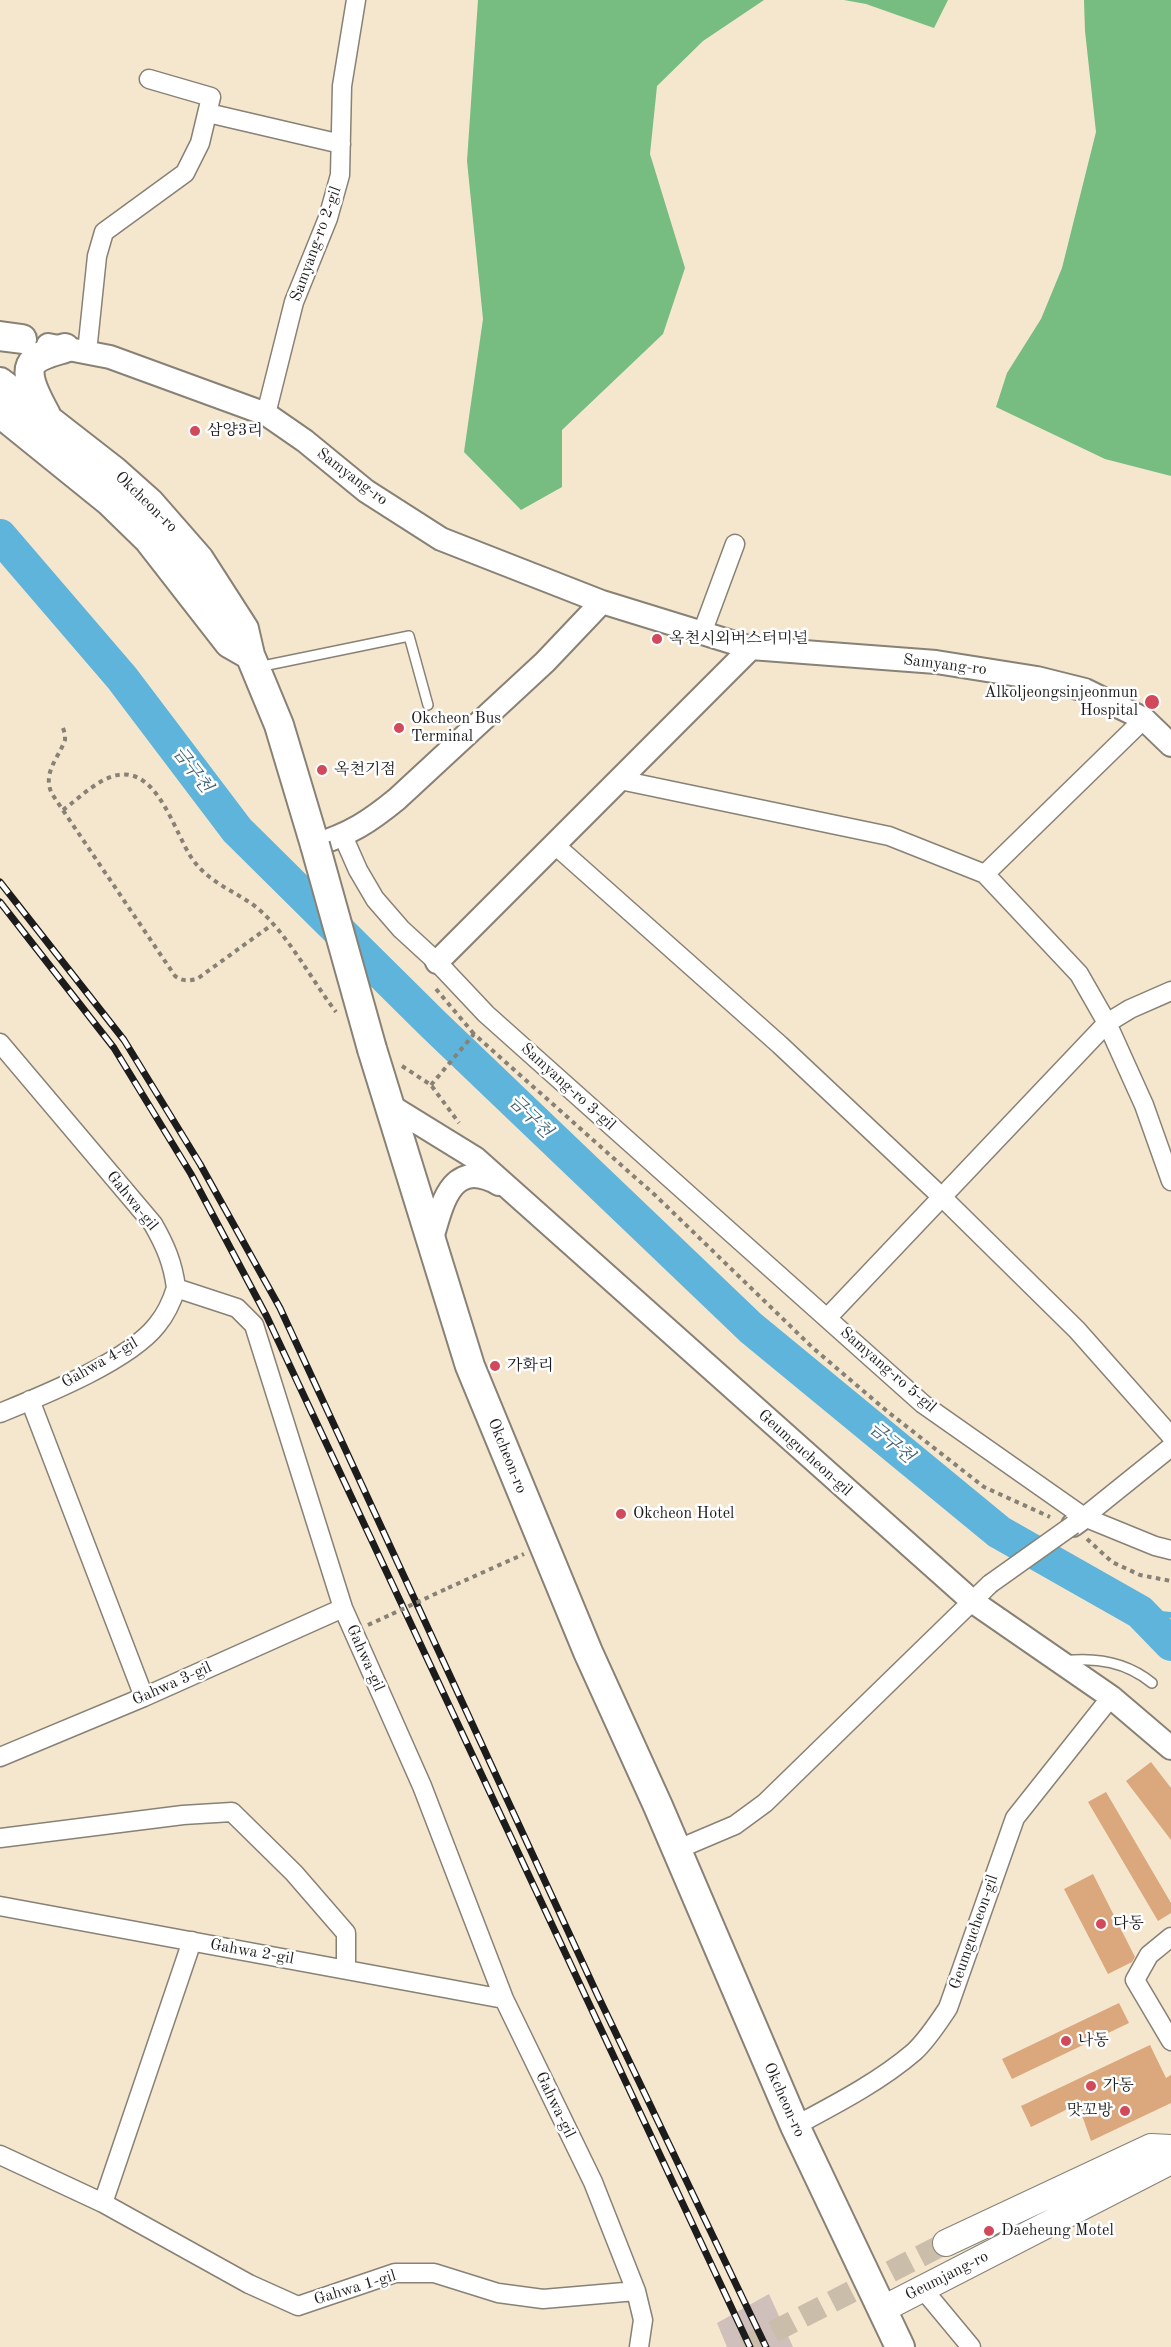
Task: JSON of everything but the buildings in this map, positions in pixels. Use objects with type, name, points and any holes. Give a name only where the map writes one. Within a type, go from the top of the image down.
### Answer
[{"type":"main road","points":[[49,420],[32,387],[30,369],[34,361],[76,350]]},
{"type":"main road","name":"Okcheon-ro","points":[[0,382],[113,470],[150,503],[200,559],[244,629],[253,661],[279,725],[383,1055],[389,1105],[470,1366],[588,1652],[795,2126],[900,2347]]},
{"type":"main road","name":"Okcheon-ro","points":[[6,421],[109,501],[148,540],[229,643],[253,661]]},
{"type":"main road","points":[[946,2243],[1151,2147],[1171,2148]]},
{"type":"main road","name":"Geumjang-ro","points":[[883,2308],[1171,2161]]},
{"type":"street","name":"Samyang-ro 2-gil","points":[[266,414],[294,302],[328,218],[340,175],[342,86],[356,0]]},
{"type":"street","points":[[76,350],[104,232],[185,172],[200,143],[211,97],[149,79]]},
{"type":"street","points":[[208,113],[340,144]]},
{"type":"street","name":"Samyang-ro","points":[[8,340],[110,357],[266,414],[305,441],[366,491],[441,538],[602,602],[751,648],[936,662],[1037,678],[1084,690],[1144,719],[1171,745]]},
{"type":"street","points":[[702,633],[735,544]]},
{"type":"street","points":[[315,845],[343,836],[374,819],[545,662],[602,602]]},
{"type":"street","points":[[437,962],[751,648]]},
{"type":"street","points":[[985,874],[1144,719]]},
{"type":"street","points":[[620,780],[889,836],[985,874],[1079,974],[1107,1023],[1144,1105],[1171,1181]]},
{"type":"street","name":"Samyang-ro 3-gil","points":[[343,836],[358,870],[375,899],[401,929],[437,962],[486,1014],[828,1317]]},
{"type":"street","points":[[555,845],[780,1045],[942,1197],[1077,1330],[1171,1436]]},
{"type":"street","name":"Samyang-ro 5-gil","points":[[1171,991],[1130,1009],[1107,1023],[828,1317],[923,1404],[1078,1521],[1171,1550]]},
{"type":"street","name":"Gahwa-gil","points":[[0,1043],[153,1224],[170,1257],[176,1288],[237,1308],[254,1325],[343,1608],[422,1786],[504,1999],[593,2182],[636,2291],[643,2320],[639,2347]]},
{"type":"street","points":[[389,1105],[475,1158],[514,1191]]},
{"type":"street","points":[[430,1242],[447,1194],[456,1180],[471,1176],[485,1176],[514,1191]]},
{"type":"street","name":"Geumgucheon-gil","points":[[514,1191],[972,1601],[1111,1697],[1171,1748]]},
{"type":"street","name":"Gahwa 4-gil","points":[[0,1413],[85,1374],[136,1346],[157,1326],[171,1305],[176,1288]]},
{"type":"street","points":[[30,1400],[144,1697]]},
{"type":"street","points":[[676,1850],[735,1825],[765,1803],[990,1584],[1078,1521],[1171,1447]]},
{"type":"street","name":"Gahwa 3-gil","points":[[0,1757],[144,1697],[343,1608]]},
{"type":"street","name":"Geumgucheon-gil","points":[[795,2126],[847,2098],[915,2051],[935,2026],[948,2008],[1015,1818],[1111,1697]]},
{"type":"street","points":[[0,1838],[183,1815],[232,1812],[294,1873],[346,1933],[346,1969]]},
{"type":"street","name":"Gahwa 2-gil","points":[[0,1906],[504,1999]]},
{"type":"street","points":[[1171,1937],[1149,1955],[1135,1980],[1171,2041]]},
{"type":"street","points":[[103,2203],[192,1941]]},
{"type":"street","name":"Gahwa 1-gil","points":[[0,2155],[103,2203],[249,2284],[298,2306],[395,2273],[435,2273],[498,2293],[543,2299],[636,2291]]},
{"type":"street","points":[[922,2288],[971,2347]]},
{"type":"lane","points":[[253,661],[409,636],[428,705]]},
{"type":"lane","points":[[1062,1662],[1085,1659],[1112,1662],[1140,1673],[1152,1683]]},
{"type":"path","points":[[63,728],[65,740],[51,769],[48,787],[169,970],[180,980],[197,979],[273,924]]},
{"type":"path","points":[[63,810],[111,777],[129,774],[140,778],[155,794],[190,856],[199,867],[213,880],[261,912],[273,924],[290,942],[339,1015]]},
{"type":"path","points":[[431,1085],[471,1038]]},
{"type":"path","points":[[383,1055],[431,1085],[461,1126]]},
{"type":"path","points":[[381,1619],[544,1545]]},
{"type":"shaded area","points":[[769,2294],[793,2347],[727,2347],[717,2323]]},
{"type":"green space","points":[[478,0],[764,0],[703,41],[657,86],[650,154],[685,268],[663,334],[562,430],[562,487],[521,510],[464,452],[483,319],[467,161]]},
{"type":"green space","points":[[844,0],[948,0],[934,28],[866,4]]},
{"type":"green space","points":[[1084,0],[1171,0],[1171,476],[1105,459],[996,407],[1007,373],[1041,319],[1062,268],[1096,132],[1085,31]]},
{"type":"waterway","name":"금구천","points":[[0,536],[122,678],[237,830],[434,1025],[751,1328],[999,1532],[1140,1612],[1171,1644]]},
{"type":"waterway","name":"금구천","points":[[1140,1612],[1171,1615]]},
{"type":"tunnel","points":[[744,2347],[946,2243]]},
{"type":"railway","points":[[0,882],[124,1040],[200,1164],[280,1308],[598,1996],[766,2347]]},
{"type":"railway","points":[[0,902],[114,1048],[191,1174],[267,1317],[750,2347]]},
{"type":"place","name":"삼양3리","points":[[195,431]]},
{"type":"place","name":"옥천시외버스터미널","points":[[657,639]]},
{"type":"place","name":"Alkoljeongsinjeonmun Hospital","points":[[1152,702]]},
{"type":"place","name":"Okcheon Bus Terminal","points":[[399,728]]},
{"type":"place","name":"옥천기점","points":[[322,770]]},
{"type":"place","name":"가화리","points":[[495,1366]]},
{"type":"place","name":"Okcheon Hotel","points":[[621,1514]]},
{"type":"place","name":"다동","points":[[1101,1924]]},
{"type":"place","name":"나동","points":[[1066,2041]]},
{"type":"place","name":"가동","points":[[1091,2086]]},
{"type":"place","name":"맛꼬방","points":[[1125,2111]]},
{"type":"place","name":"Daeheung Motel","points":[[989,2231]]}]
